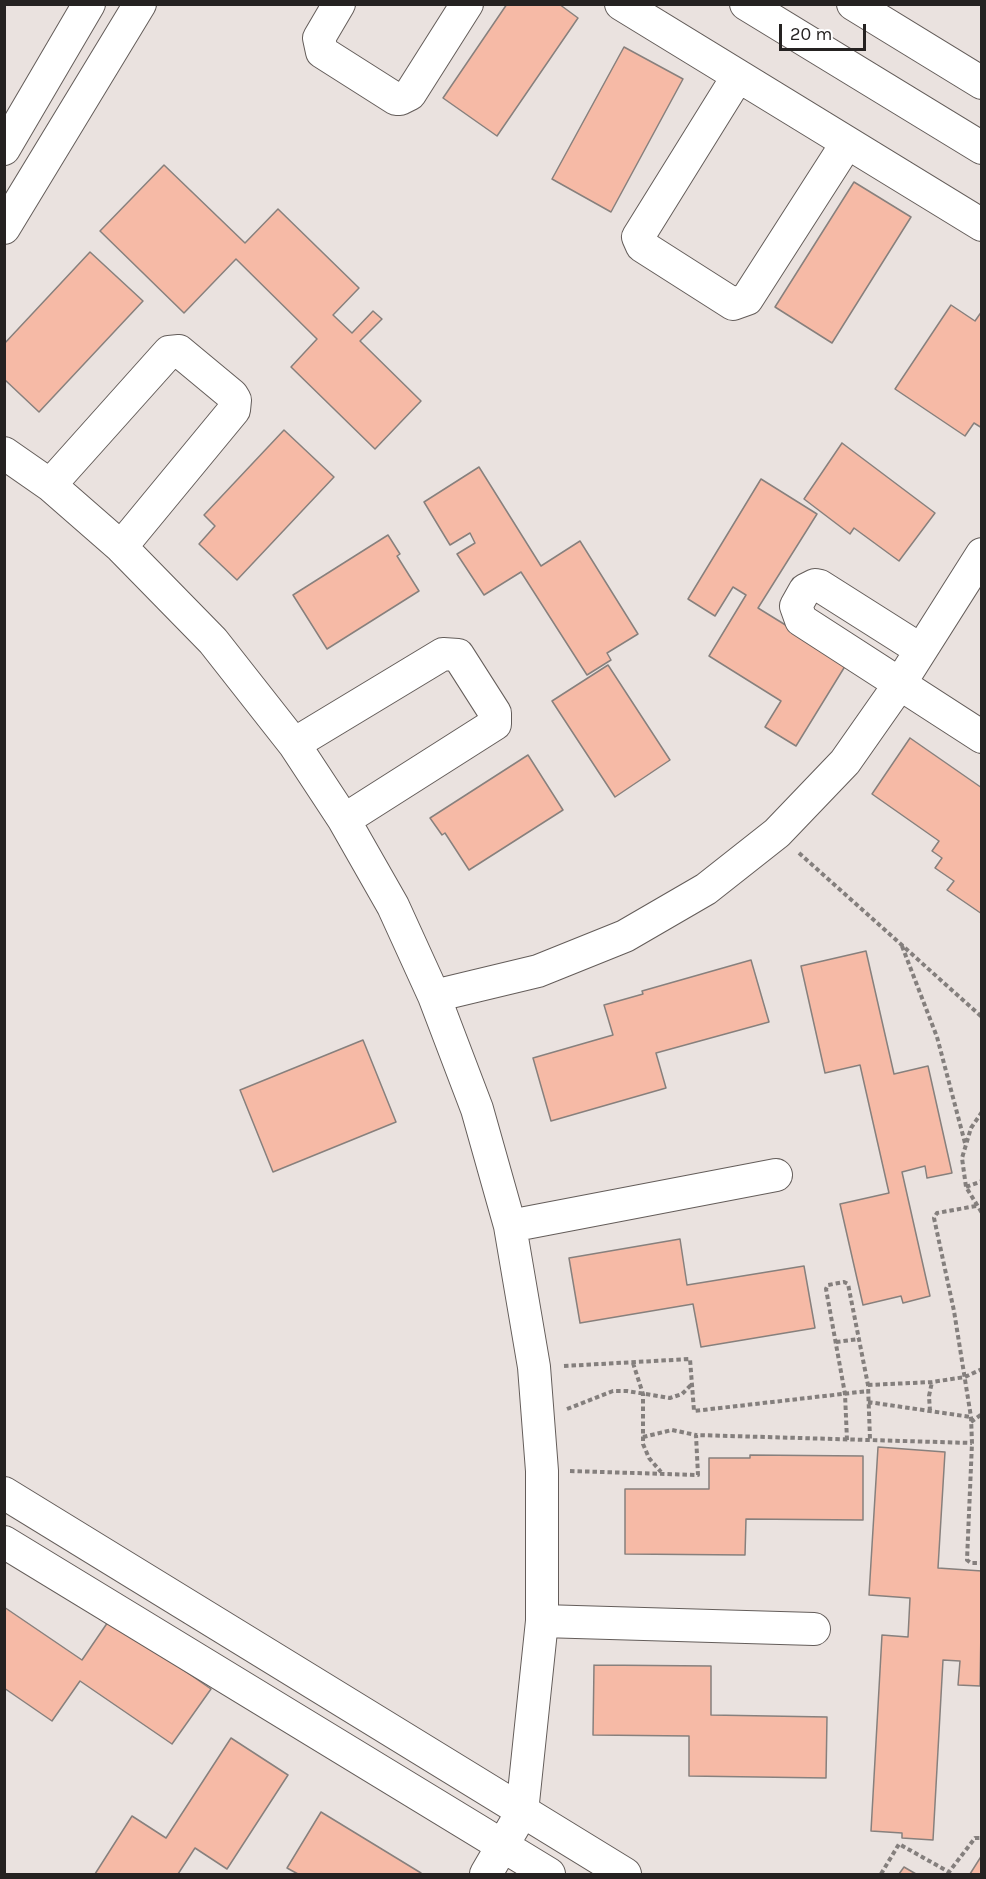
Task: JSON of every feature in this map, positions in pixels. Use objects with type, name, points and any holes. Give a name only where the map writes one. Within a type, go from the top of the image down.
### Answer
[{"type":"street","points":[[4,149],[89,4]]},
{"type":"street","points":[[4,228],[140,4]]},
{"type":"street","points":[[339,4],[319,38],[322,52],[396,99],[410,94],[467,4]]},
{"type":"street","points":[[746,4],[981,148]]},
{"type":"street","points":[[854,4],[981,83]]},
{"type":"street","points":[[629,6],[738,76],[981,225]]},
{"type":"street","points":[[738,76],[638,237],[642,246],[733,304],[747,299],[847,142]]},
{"type":"street","points":[[50,485],[170,351],[179,351],[232,395],[235,400],[234,410],[121,547]]},
{"type":"street","points":[[4,453],[50,485],[121,547],[213,641],[294,744],[344,820],[393,906],[435,996],[477,1109],[510,1226],[534,1367],[542,1471],[542,1621],[522,1812],[486,1875]]},
{"type":"street","points":[[435,996],[538,971],[625,936],[706,889],[777,833],[845,762],[899,685],[981,554]]},
{"type":"street","points":[[921,650],[820,586],[814,585],[805,590],[796,606],[801,620],[981,737]]},
{"type":"street","points":[[294,744],[443,654],[458,655],[495,713],[495,723],[344,820]]},
{"type":"street","points":[[510,1226],[776,1175]]},
{"type":"street","points":[[4,1493],[625,1875]]},
{"type":"street","points":[[4,1542],[549,1875]]},
{"type":"street","points":[[542,1621],[814,1629]]},
{"type":"path","points":[[777,833],[981,1017]]},
{"type":"path","points":[[902,945],[937,1036],[965,1143],[963,1173],[966,1187],[981,1213]]},
{"type":"path","points":[[965,1143],[981,1113]]},
{"type":"path","points":[[966,1187],[981,1181]]},
{"type":"path","points":[[976,1206],[937,1213],[934,1218],[965,1377],[971,1420],[967,1560],[971,1563],[981,1563]]},
{"type":"path","points":[[847,1440],[845,1394],[826,1289],[828,1285],[844,1282],[848,1284],[868,1385],[870,1439]]},
{"type":"path","points":[[836,1342],[859,1339]]},
{"type":"path","points":[[534,1367],[690,1359],[694,1411],[868,1391]]},
{"type":"path","points":[[633,1363],[643,1394],[645,1451],[661,1473]]},
{"type":"path","points":[[868,1385],[932,1382],[965,1377],[981,1369]]},
{"type":"path","points":[[930,1411],[929,1396],[932,1382]]},
{"type":"path","points":[[538,1421],[613,1391],[670,1398],[682,1394],[692,1384]]},
{"type":"path","points":[[868,1402],[930,1411],[971,1420],[981,1414]]},
{"type":"path","points":[[643,1437],[672,1430],[696,1435],[972,1443]]},
{"type":"path","points":[[542,1471],[698,1475],[696,1435]]},
{"type":"path","points":[[881,1875],[899,1844],[949,1872],[975,1838],[981,1838]]},
{"type":"building","points":[[507,4],[559,4],[578,18],[497,136],[443,98]]},
{"type":"building","points":[[624,47],[683,79],[611,212],[552,179]]},
{"type":"building","points":[[164,165],[245,243],[278,209],[359,288],[333,315],[352,333],[373,311],[382,319],[360,341],[421,401],[375,449],[291,367],[317,339],[236,259],[184,313],[100,231]]},
{"type":"building","points":[[854,182],[911,217],[832,343],[775,307]]},
{"type":"building","points":[[90,252],[143,301],[39,412],[4,379],[4,344]]},
{"type":"building","points":[[951,305],[975,321],[982,311],[982,428],[974,423],[965,436],[895,389]]},
{"type":"building","points":[[284,430],[334,477],[237,580],[199,544],[215,526],[204,515]]},
{"type":"building","points":[[842,443],[935,513],[899,561],[854,528],[850,534],[804,499]]},
{"type":"building","points":[[479,467],[541,566],[580,541],[638,634],[607,653],[611,660],[587,675],[521,572],[484,595],[457,554],[475,543],[470,533],[450,545],[424,502]]},
{"type":"building","points":[[761,479],[817,514],[758,608],[847,663],[796,746],[765,727],[781,701],[709,656],[746,595],[733,587],[715,616],[688,599]]},
{"type":"building","points":[[388,535],[400,554],[397,556],[419,591],[327,649],[293,595]]},
{"type":"building","points":[[608,665],[670,760],[615,797],[552,701]]},
{"type":"building","points":[[910,738],[982,788],[982,914],[947,890],[954,881],[935,868],[942,858],[932,851],[939,841],[872,794]]},
{"type":"building","points":[[528,755],[563,810],[469,870],[445,833],[442,835],[430,818]]},
{"type":"building","points":[[866,951],[894,1074],[928,1066],[952,1173],[927,1178],[925,1166],[902,1172],[930,1296],[903,1303],[901,1296],[863,1305],[840,1204],[889,1193],[860,1065],[825,1073],[801,966]]},
{"type":"building","points":[[751,960],[769,1022],[656,1053],[666,1088],[551,1121],[533,1058],[613,1035],[604,1005],[643,994],[642,991]]},
{"type":"building","points":[[363,1040],[396,1122],[273,1172],[240,1090]]},
{"type":"building","points":[[680,1239],[687,1285],[804,1266],[815,1328],[701,1347],[693,1304],[580,1323],[569,1258]]},
{"type":"building","points":[[878,1447],[945,1452],[938,1568],[982,1571],[980,1686],[958,1685],[960,1661],[943,1660],[933,1840],[902,1838],[902,1833],[871,1831],[882,1635],[908,1637],[910,1598],[869,1595]]},
{"type":"building","points":[[750,1455],[863,1456],[863,1520],[746,1519],[745,1555],[625,1554],[625,1489],[709,1489],[709,1458],[750,1458]]},
{"type":"building","points":[[4,1607],[82,1660],[110,1619],[211,1689],[172,1744],[80,1681],[52,1721],[4,1688]]},
{"type":"building","points":[[594,1665],[711,1666],[711,1715],[827,1717],[826,1778],[689,1776],[689,1736],[593,1735]]},
{"type":"building","points":[[231,1738],[288,1775],[227,1869],[195,1848],[178,1874],[95,1874],[132,1816],[166,1838]]},
{"type":"building","points":[[321,1812],[421,1873],[298,1874],[287,1868]]},
{"type":"building","points":[[982,1855],[982,1874],[970,1874]]},
{"type":"building","points":[[904,1867],[916,1874],[899,1874]]}]
